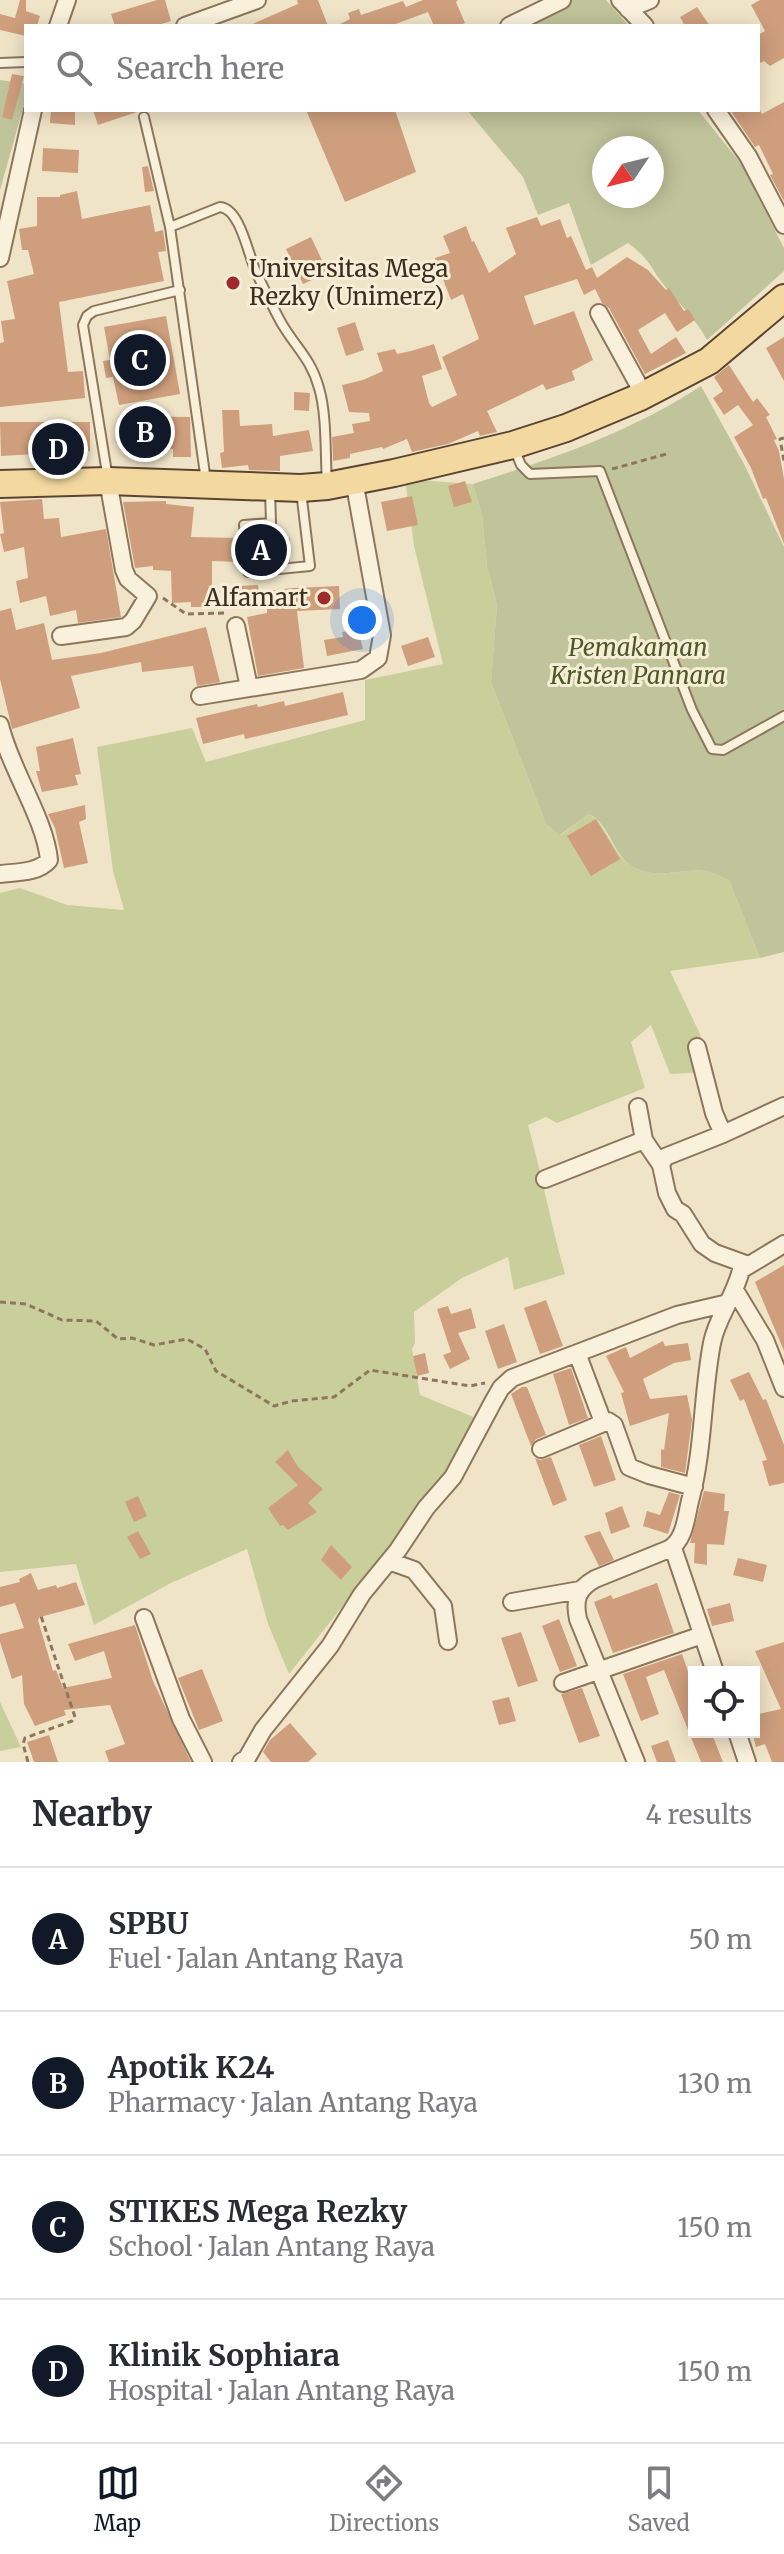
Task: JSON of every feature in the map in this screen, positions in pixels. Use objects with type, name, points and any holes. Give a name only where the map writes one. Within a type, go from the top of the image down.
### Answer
[{"type":"main road","points":[[0,484],[108,481],[301,488],[327,486],[513,445],[566,428],[644,395],[709,361],[784,298]]},
{"type":"street","points":[[59,24],[67,0]]},
{"type":"street","points":[[191,24],[257,0]]},
{"type":"street","points":[[513,24],[562,0]]},
{"type":"street","points":[[624,4],[650,0]]},
{"type":"street","points":[[624,4],[643,24]]},
{"type":"street","points":[[0,258],[33,112]]},
{"type":"street","points":[[717,112],[748,156],[784,225]]},
{"type":"street","points":[[599,313],[644,395]]},
{"type":"street","points":[[200,696],[361,670],[378,658],[382,648],[381,621],[354,480]]},
{"type":"street","points":[[61,636],[126,627],[148,596],[128,579],[124,570],[108,481]]},
{"type":"street","points":[[233,619],[249,687]]},
{"type":"street","points":[[0,725],[4,744],[46,842],[49,860],[42,867],[32,870],[0,874]]},
{"type":"street","points":[[697,1047],[714,1113],[723,1134]]},
{"type":"street","points":[[661,1165],[665,1157],[784,1106]]},
{"type":"street","points":[[638,1107],[644,1140],[661,1165],[667,1193],[675,1209],[683,1214],[702,1244],[715,1253],[748,1265]]},
{"type":"street","points":[[545,1179],[644,1140]]},
{"type":"street","points":[[512,1602],[580,1590],[595,1579],[673,1548],[679,1541],[694,1487],[713,1339],[741,1270],[784,1244]]},
{"type":"street","points":[[241,1762],[330,1646],[362,1594],[453,1477],[497,1395],[512,1378],[677,1315],[732,1298]]},
{"type":"street","points":[[732,1298],[765,1340],[784,1388]]},
{"type":"street","points":[[577,1353],[603,1422]]},
{"type":"street","points":[[541,1449],[608,1421],[614,1425],[629,1467],[694,1487]]},
{"type":"street","points":[[673,1548],[713,1666]]},
{"type":"street","points":[[389,1561],[414,1570],[443,1606],[448,1641]]},
{"type":"street","points":[[580,1590],[576,1601],[578,1619],[636,1762]]},
{"type":"street","points":[[144,1618],[181,1719],[203,1762]]},
{"type":"street","points":[[563,1683],[702,1635]]},
{"type":"street","points":[[739,1738],[747,1762]]},
{"type":"lane","points":[[0,63],[24,62]]},
{"type":"lane","points":[[144,117],[170,227],[207,486]]},
{"type":"lane","points":[[170,227],[220,207],[236,216],[248,256],[265,293],[314,371],[320,392],[327,486]]},
{"type":"lane","points":[[108,481],[83,325],[98,310],[180,290]]},
{"type":"lane","points":[[513,445],[521,465],[530,474],[600,471],[692,710],[712,749],[723,750],[734,745],[784,716]]},
{"type":"lane","points":[[270,489],[271,523],[244,525],[248,572],[310,566],[301,488]]},
{"type":"path","points":[[784,438],[780,439],[784,461]]},
{"type":"path","points":[[600,471],[670,453]]},
{"type":"path","points":[[148,596],[161,597],[186,614],[233,619]]},
{"type":"path","points":[[0,1302],[26,1304],[62,1320],[96,1321],[118,1339],[132,1338],[154,1345],[187,1339],[205,1349],[216,1371],[274,1406],[334,1397],[370,1370],[470,1386],[512,1378]]},
{"type":"path","points":[[28,1762],[23,1744],[25,1738],[72,1721],[75,1717],[40,1613]]},
{"type":"green space","points":[[567,0],[606,0],[627,24],[512,24]]},
{"type":"green space","points":[[0,80],[24,84],[24,105],[0,190]]},
{"type":"green space","points":[[469,112],[700,112],[742,165],[784,248],[784,271],[707,340],[645,258],[628,243],[591,265],[569,203],[538,215],[523,177]]},
{"type":"green space","name":"Pemakaman Kristen Pannara","points":[[701,386],[744,464],[784,547],[784,952],[760,958],[729,880],[705,871],[650,873],[632,866],[620,854],[602,825],[589,814],[560,835],[546,824],[491,682],[497,605],[487,566],[482,515],[473,484],[619,431]]},
{"type":"green space","points":[[405,479],[473,484],[482,515],[487,566],[497,605],[491,682],[546,824],[561,835],[589,814],[632,866],[650,873],[706,871],[729,880],[760,958],[670,971],[700,1034],[708,1072],[670,1074],[651,1025],[631,1042],[645,1088],[557,1123],[546,1117],[528,1125],[565,1274],[514,1290],[508,1257],[462,1278],[414,1312],[415,1343],[412,1349],[420,1395],[476,1418],[443,1479],[289,1674],[268,1624],[247,1549],[171,1583],[94,1625],[76,1564],[0,1572],[0,893],[20,888],[67,905],[124,910],[113,871],[97,747],[192,728],[206,762],[365,720],[365,680],[443,664],[414,546]]},
{"type":"green space","points":[[0,1702],[21,1747],[0,1751]]},
{"type":"building","points":[[20,0],[26,0],[26,11],[40,16],[38,24],[24,24],[24,36],[0,30],[0,14],[15,18]]},
{"type":"building","points":[[165,0],[171,21],[161,24],[114,24],[111,14]]},
{"type":"building","points":[[297,0],[318,0],[327,24],[253,24],[298,4]]},
{"type":"building","points":[[423,0],[458,0],[456,2],[465,23],[433,24],[428,12],[395,24],[340,24],[350,19],[348,13],[359,9],[361,15],[403,1],[406,7]]},
{"type":"building","points":[[760,0],[784,0],[784,58],[770,66],[764,61],[760,63],[760,34],[765,31],[751,5]]},
{"type":"building","points":[[697,7],[709,24],[684,24],[680,17]]},
{"type":"building","points":[[12,74],[24,76],[12,120],[2,117]]},
{"type":"building","points":[[784,102],[784,201],[759,145],[755,147],[731,112],[760,110],[762,114]]},
{"type":"building","points":[[51,112],[75,112],[75,125],[50,123]]},
{"type":"building","points":[[94,112],[137,112],[98,125]]},
{"type":"building","points":[[307,112],[396,112],[416,172],[345,202]]},
{"type":"building","points":[[43,148],[79,150],[78,173],[42,171]]},
{"type":"building","points":[[148,166],[154,191],[145,192],[142,167]]},
{"type":"building","points":[[77,191],[82,219],[150,205],[155,232],[163,230],[166,251],[158,252],[164,281],[59,302],[68,372],[83,371],[85,398],[0,407],[0,343],[4,342],[1,321],[15,319],[7,281],[34,274],[28,250],[22,250],[19,229],[37,226],[37,197],[60,197]]},
{"type":"building","points":[[537,217],[541,226],[560,219],[586,270],[592,267],[597,278],[627,257],[648,270],[666,290],[669,288],[684,311],[688,309],[695,320],[677,332],[665,313],[638,330],[651,354],[676,337],[686,353],[645,374],[609,308],[602,303],[595,289],[584,295],[577,279],[524,296],[534,325],[574,311],[593,360],[572,371],[575,380],[546,390],[543,384],[487,411],[497,432],[480,436],[478,431],[448,444],[412,452],[407,439],[383,449],[350,454],[350,458],[333,461],[332,437],[354,433],[352,424],[370,421],[369,413],[349,412],[342,385],[383,371],[377,353],[395,349],[397,354],[434,344],[442,369],[422,376],[429,403],[432,407],[457,395],[442,357],[479,339],[463,294],[451,300],[435,258],[450,253],[443,236],[466,226],[489,273],[516,254],[506,228]]},
{"type":"building","points":[[311,237],[328,273],[303,284],[286,249]]},
{"type":"building","points":[[166,316],[180,394],[119,405],[113,377],[106,378],[103,361],[110,360],[104,327]]},
{"type":"building","points":[[355,322],[364,350],[346,356],[337,328]]},
{"type":"building","points":[[784,337],[784,381],[766,348]]},
{"type":"building","points":[[729,365],[753,402],[757,398],[770,415],[766,417],[777,439],[774,440],[784,479],[784,544],[766,498],[763,499],[734,437],[753,425],[738,405],[724,415],[713,398],[723,391],[714,377]]},
{"type":"building","points":[[294,392],[310,393],[309,411],[294,410]]},
{"type":"building","points":[[222,410],[239,410],[240,426],[272,424],[273,436],[309,430],[313,451],[280,456],[280,471],[249,470],[248,465],[222,468]]},
{"type":"building","points":[[119,416],[190,417],[191,457],[173,457],[173,449],[120,450]]},
{"type":"building","points":[[0,422],[90,422],[90,451],[1,456]]},
{"type":"building","points":[[465,481],[472,502],[454,507],[448,486]]},
{"type":"building","points":[[412,496],[418,525],[387,531],[381,502]]},
{"type":"building","points":[[42,499],[44,519],[59,518],[61,537],[106,529],[121,617],[78,623],[76,610],[50,616],[46,596],[20,603],[16,581],[28,578],[24,547],[4,552],[0,534],[4,533],[0,502]]},
{"type":"building","points":[[166,501],[166,504],[194,507],[191,537],[238,538],[240,562],[212,561],[212,607],[191,607],[191,602],[172,603],[171,571],[153,570],[153,566],[135,568],[123,502]]},
{"type":"building","points":[[252,538],[290,538],[290,561],[254,562]]},
{"type":"building","points":[[258,585],[259,592],[339,586],[340,609],[297,611],[304,668],[258,676],[247,617],[267,613],[267,607],[246,607],[241,586]]},
{"type":"building","points":[[11,608],[16,630],[44,623],[52,660],[101,653],[206,627],[220,682],[197,686],[193,666],[142,672],[141,662],[71,676],[80,708],[12,729],[0,679],[0,611]]},
{"type":"building","points":[[358,629],[363,649],[327,656],[324,640],[343,637],[342,632]]},
{"type":"building","points":[[428,637],[435,657],[408,666],[401,646]]},
{"type":"building","points":[[343,692],[348,715],[245,739],[244,734],[203,744],[196,718],[257,704],[258,707],[284,701],[285,706]]},
{"type":"building","points":[[73,738],[81,774],[75,775],[78,785],[42,792],[36,771],[40,771],[36,747]]},
{"type":"building","points":[[85,805],[86,819],[79,822],[88,863],[64,868],[55,828],[48,814]]},
{"type":"building","points":[[596,819],[620,859],[591,876],[567,836]]},
{"type":"building","points":[[784,1265],[784,1351],[755,1282]]},
{"type":"building","points":[[546,1300],[563,1346],[540,1354],[524,1308]]},
{"type":"building","points":[[448,1306],[451,1314],[471,1308],[476,1328],[458,1333],[470,1359],[450,1369],[443,1355],[451,1352],[437,1309]]},
{"type":"building","points":[[504,1324],[517,1362],[498,1369],[485,1331]]},
{"type":"building","points":[[663,1341],[665,1346],[688,1343],[691,1360],[674,1363],[643,1379],[650,1399],[687,1395],[692,1420],[685,1473],[661,1467],[661,1449],[664,1450],[669,1413],[630,1426],[621,1393],[624,1392],[606,1356],[626,1347],[630,1358]]},
{"type":"building","points":[[425,1353],[429,1373],[417,1376],[413,1356]]},
{"type":"building","points":[[571,1368],[588,1418],[569,1425],[553,1374]]},
{"type":"building","points":[[749,1372],[763,1400],[766,1399],[784,1445],[784,1483],[769,1486],[762,1461],[767,1460],[744,1399],[740,1401],[730,1380]]},
{"type":"building","points":[[527,1387],[546,1435],[536,1439],[531,1446],[511,1394]]},
{"type":"building","points":[[601,1436],[616,1480],[594,1487],[579,1445]]},
{"type":"building","points":[[288,1450],[298,1467],[323,1489],[308,1503],[317,1512],[288,1530],[280,1526],[268,1508],[298,1485],[275,1462]]},
{"type":"building","points":[[551,1457],[567,1500],[553,1506],[535,1458]]},
{"type":"building","points":[[704,1491],[725,1494],[724,1511],[729,1511],[724,1545],[707,1544],[707,1565],[694,1563],[695,1543],[690,1543]]},
{"type":"building","points":[[669,1492],[680,1495],[668,1534],[643,1526],[647,1511],[660,1515]]},
{"type":"building","points":[[138,1496],[147,1516],[134,1522],[125,1502]]},
{"type":"building","points":[[622,1506],[630,1527],[611,1534],[605,1513]]},
{"type":"building","points":[[138,1531],[151,1554],[140,1559],[127,1537]]},
{"type":"building","points":[[600,1531],[614,1560],[599,1566],[584,1536]]},
{"type":"building","points":[[331,1545],[352,1567],[341,1580],[321,1560]]},
{"type":"building","points":[[738,1558],[767,1565],[763,1582],[733,1575]]},
{"type":"building","points":[[31,1573],[38,1590],[76,1582],[85,1605],[38,1620],[53,1671],[56,1670],[63,1688],[112,1678],[104,1651],[75,1661],[68,1644],[135,1625],[153,1681],[191,1762],[109,1762],[105,1751],[125,1744],[110,1705],[64,1710],[66,1715],[35,1726],[24,1704],[22,1675],[12,1679],[0,1642],[0,1634],[24,1628],[15,1603],[0,1607],[0,1587],[20,1582],[19,1579]]},
{"type":"building","points":[[657,1583],[674,1633],[613,1653],[594,1602],[611,1595],[613,1599]]},
{"type":"building","points":[[730,1603],[734,1621],[712,1626],[707,1609]]},
{"type":"building","points":[[559,1619],[577,1666],[560,1672],[542,1626]]},
{"type":"building","points":[[521,1632],[538,1681],[518,1687],[501,1638]]},
{"type":"building","points":[[784,1642],[784,1762],[772,1762],[765,1744],[756,1747],[754,1738],[760,1738],[760,1714],[781,1709],[755,1651]]},
{"type":"building","points":[[682,1654],[688,1672],[688,1730],[664,1670],[646,1677],[659,1714],[641,1721],[623,1674]]},
{"type":"building","points":[[202,1669],[223,1721],[199,1730],[178,1678]]},
{"type":"building","points":[[582,1688],[600,1736],[579,1743],[561,1694]]},
{"type":"building","points":[[509,1697],[516,1721],[499,1725],[492,1701]]},
{"type":"building","points":[[290,1723],[317,1754],[308,1762],[271,1762],[263,1752],[270,1740]]},
{"type":"building","points":[[49,1735],[58,1762],[34,1762],[27,1742]]},
{"type":"building","points":[[691,1738],[713,1738],[723,1762],[701,1762]]},
{"type":"building","points":[[668,1740],[676,1762],[657,1762],[651,1746]]},
{"type":"place","name":"Universitas Mega Rezky (Unimerz)","points":[[233,283]]},
{"type":"place","name":"STIKES Mega Rezky","points":[[140,360]]},
{"type":"place","name":"Apotik K24","points":[[145,432]]},
{"type":"place","name":"Klinik Sophiara","points":[[58,449]]},
{"type":"place","name":"SPBU","points":[[261,550]]},
{"type":"place","name":"Alfamart","points":[[324,598]]}]
